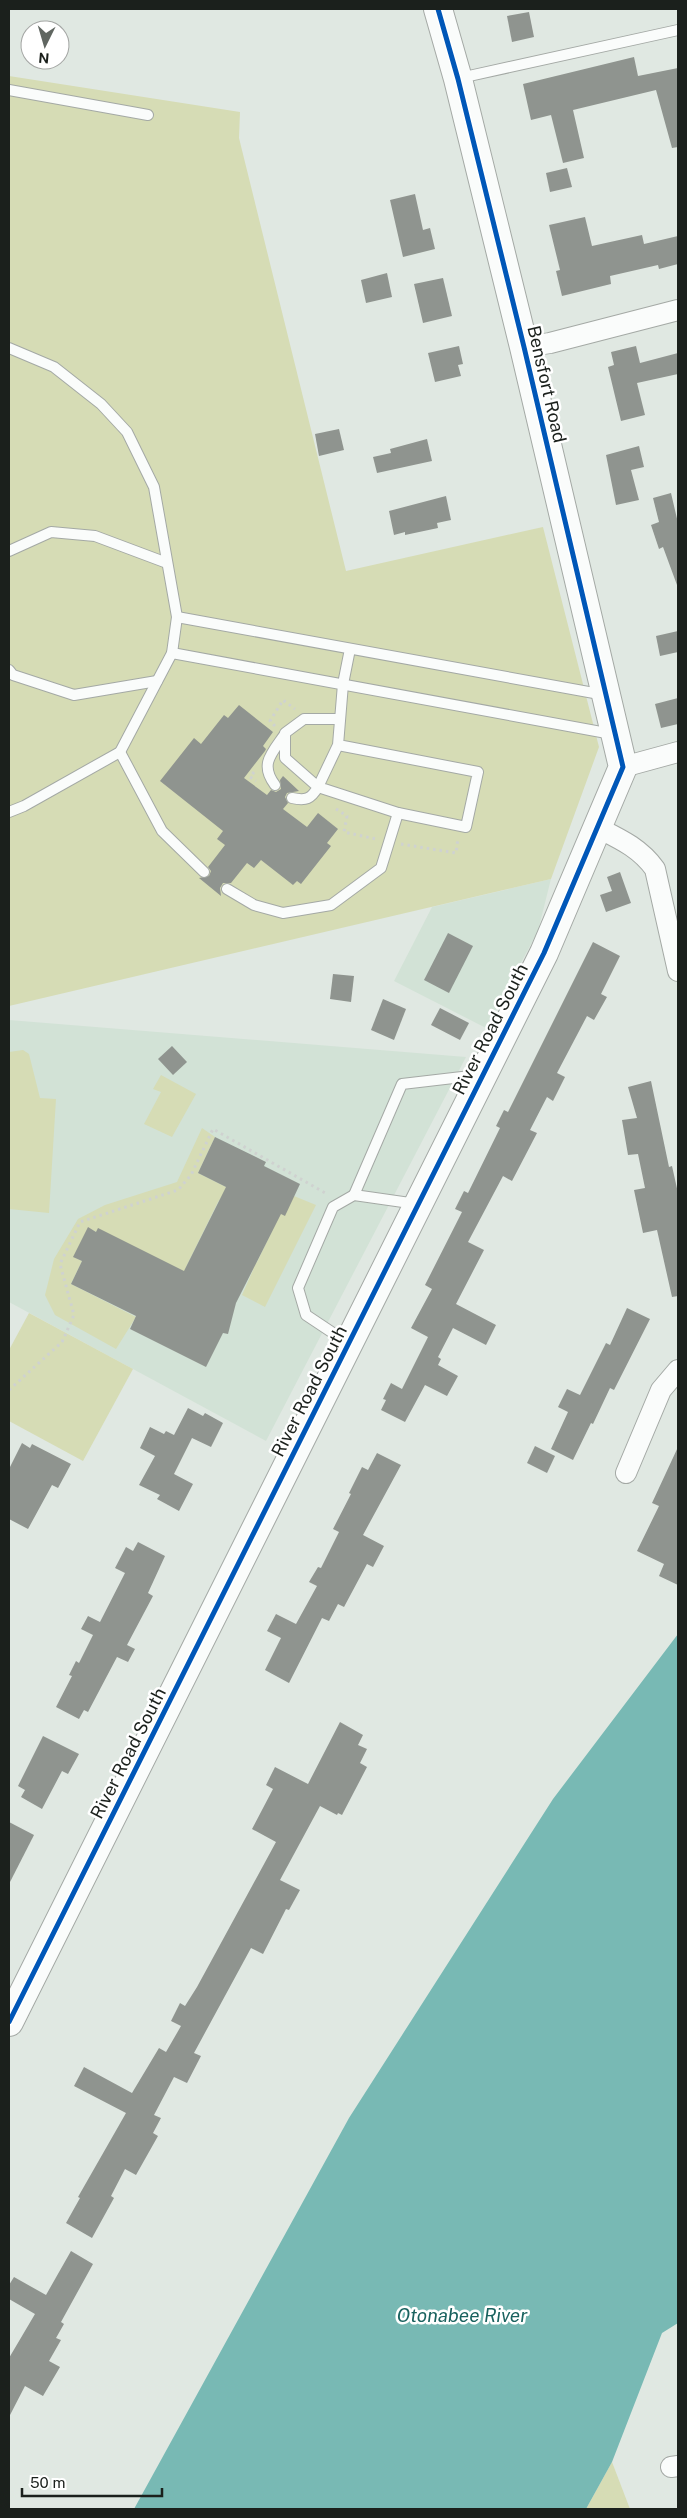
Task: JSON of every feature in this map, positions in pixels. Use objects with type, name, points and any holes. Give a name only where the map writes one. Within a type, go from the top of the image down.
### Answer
[{"type":"street","name":"Bensfort Road","points":[[438,9],[458,79],[524,347],[624,767]]},
{"type":"street","points":[[524,347],[550,343],[678,310]]},
{"type":"street","points":[[624,767],[678,752]]},
{"type":"street","name":"River Road South","points":[[9,2022],[544,952],[624,767]]},
{"type":"street","points":[[598,828],[635,847],[645,855],[655,869],[678,971]]},
{"type":"street","points":[[626,1473],[661,1390],[678,1370]]},
{"type":"lane","points":[[458,79],[678,30]]},
{"type":"lane","points":[[9,90],[148,115]]},
{"type":"lane","points":[[9,348],[54,367],[100,404],[127,432],[154,488],[177,618],[172,653],[120,752],[24,806],[9,812]]},
{"type":"lane","points":[[9,551],[51,532],[95,536],[167,563]]},
{"type":"lane","points":[[177,618],[606,695]]},
{"type":"lane","points":[[292,798],[304,801],[312,797],[338,745],[343,684],[350,649]]},
{"type":"lane","points":[[172,653],[615,734]]},
{"type":"lane","points":[[9,670],[13,675],[74,695],[157,681]]},
{"type":"lane","points":[[275,785],[268,776],[266,763],[285,733],[304,718],[340,719]]},
{"type":"lane","points":[[285,733],[285,758],[318,787],[398,813],[466,827],[478,772],[338,745]]},
{"type":"lane","points":[[120,752],[162,831],[204,872]]},
{"type":"lane","points":[[227,889],[254,905],[282,913],[330,905],[381,868],[398,813]]},
{"type":"lane","points":[[348,1344],[306,1316],[298,1288],[333,1207],[354,1195],[402,1084],[483,1074]]},
{"type":"lane","points":[[354,1195],[418,1204]]},
{"type":"path","points":[[9,1390],[62,1342],[74,1315],[60,1264],[80,1222],[178,1190],[190,1174],[213,1129],[332,1197]]},
{"type":"shaded area","points":[[551,879],[538,931],[486,1028],[394,981],[432,907]]},
{"type":"shaded area","points":[[9,1020],[466,1057],[266,1441],[9,1302]]},
{"type":"green space","points":[[9,76],[240,112],[239,138],[346,571],[543,527],[599,747],[551,879],[9,1006]]},
{"type":"green space","points":[[23,1050],[29,1054],[40,1098],[56,1099],[49,1213],[9,1209],[9,1052]]},
{"type":"green space","points":[[161,1075],[196,1094],[172,1137],[144,1124],[161,1092],[153,1089]]},
{"type":"green space","points":[[202,1128],[215,1137],[198,1173],[228,1188],[218,1202],[186,1267],[187,1277],[88,1228],[74,1257],[82,1261],[71,1284],[136,1317],[116,1349],[55,1315],[45,1295],[54,1259],[78,1219],[105,1205],[177,1182]]},
{"type":"green space","points":[[294,1196],[316,1205],[265,1307],[242,1295],[253,1270],[250,1268],[257,1262],[272,1231],[263,1226]]},
{"type":"green space","points":[[29,1313],[133,1369],[83,1461],[9,1421],[9,1350]]},
{"type":"green space","points":[[612,2462],[630,2509],[586,2509]]},
{"type":"water","name":"Otonabee River","points":[[678,1634],[678,2323],[662,2333],[612,2462],[586,2509],[134,2509],[349,2118],[553,1799]]},
{"type":"building","points":[[529,12],[534,37],[512,42],[507,16]]},
{"type":"building","points":[[634,57],[638,76],[678,68],[678,147],[672,148],[656,90],[573,110],[584,158],[563,163],[551,115],[531,120],[523,84]]},
{"type":"building","points":[[567,168],[572,187],[550,192],[546,173]]},
{"type":"building","points":[[415,194],[423,230],[430,228],[435,249],[403,257],[390,200]]},
{"type":"building","points":[[585,217],[592,246],[642,235],[644,244],[678,236],[678,264],[659,269],[658,265],[610,276],[611,284],[562,296],[556,271],[560,270],[549,225]]},
{"type":"building","points":[[387,273],[392,297],[366,303],[361,280]]},
{"type":"building","points":[[443,278],[452,316],[423,323],[414,284]]},
{"type":"building","points":[[459,346],[463,364],[458,365],[461,376],[435,382],[428,353]]},
{"type":"building","points":[[636,346],[640,363],[678,353],[678,374],[637,383],[645,415],[621,421],[608,367],[614,365],[611,352]]},
{"type":"building","points":[[339,429],[344,450],[319,456],[315,434]]},
{"type":"building","points":[[427,439],[432,461],[377,473],[373,457],[391,453],[390,449]]},
{"type":"building","points":[[639,446],[644,467],[631,470],[639,500],[616,505],[606,455]]},
{"type":"building","points":[[671,493],[678,523],[677,585],[663,547],[659,549],[651,525],[659,522],[653,498]]},
{"type":"building","points":[[446,496],[451,520],[437,523],[438,528],[405,535],[405,532],[394,535],[389,511]]},
{"type":"building","points":[[678,631],[678,652],[660,656],[656,636]]},
{"type":"building","points":[[678,698],[678,724],[661,728],[655,704]]},
{"type":"building","points":[[239,705],[273,732],[263,746],[266,749],[265,751],[244,778],[267,795],[271,790],[276,792],[281,789],[280,780],[283,776],[299,791],[287,793],[285,797],[288,803],[283,809],[307,827],[318,813],[338,829],[327,843],[331,846],[301,884],[297,881],[293,885],[261,860],[254,868],[247,863],[231,883],[223,883],[220,888],[221,896],[199,878],[209,876],[211,871],[208,867],[225,845],[217,839],[223,831],[160,781],[194,738],[201,744],[224,715],[228,718]]},
{"type":"building","points":[[620,872],[631,903],[606,912],[600,895],[612,891],[607,877]]},
{"type":"building","points":[[448,933],[473,946],[449,993],[424,980]]},
{"type":"building","points":[[593,942],[620,956],[601,994],[607,997],[594,1020],[587,1016],[557,1073],[565,1077],[553,1101],[547,1097],[530,1130],[537,1133],[512,1181],[503,1176],[468,1242],[484,1250],[456,1304],[496,1325],[486,1345],[453,1328],[438,1357],[441,1359],[438,1365],[458,1376],[447,1396],[425,1385],[405,1422],[381,1410],[386,1400],[383,1399],[391,1383],[402,1389],[428,1337],[411,1328],[432,1289],[425,1285],[462,1212],[455,1209],[464,1191],[468,1193],[500,1128],[496,1126],[504,1110],[508,1112]]},
{"type":"building","points":[[333,974],[354,976],[351,1002],[330,999]]},
{"type":"building","points":[[383,999],[406,1009],[394,1040],[371,1030]]},
{"type":"building","points":[[440,1008],[469,1023],[460,1040],[431,1025]]},
{"type":"building","points":[[172,1046],[187,1062],[173,1075],[158,1059]]},
{"type":"building","points":[[651,1081],[669,1167],[672,1166],[678,1193],[678,1296],[672,1297],[657,1230],[643,1233],[634,1190],[645,1188],[638,1154],[628,1155],[622,1120],[637,1118],[628,1087]]},
{"type":"building","points":[[215,1137],[266,1162],[264,1166],[300,1184],[285,1216],[281,1214],[236,1303],[228,1334],[223,1333],[206,1367],[130,1329],[136,1316],[71,1284],[82,1261],[73,1257],[88,1227],[96,1232],[98,1228],[184,1271],[226,1187],[198,1173]]},
{"type":"building","points":[[627,1308],[650,1319],[614,1390],[610,1388],[573,1460],[551,1449],[568,1412],[558,1407],[567,1389],[580,1395],[606,1343],[610,1345]]},
{"type":"building","points":[[188,1408],[203,1416],[205,1413],[223,1423],[211,1447],[192,1438],[174,1474],[193,1484],[179,1511],[157,1499],[160,1495],[139,1485],[155,1456],[140,1448],[150,1427],[164,1434],[166,1431],[174,1435]]},
{"type":"building","points":[[22,1443],[30,1448],[32,1444],[71,1464],[58,1488],[52,1485],[28,1529],[9,1519],[9,1469]]},
{"type":"building","points":[[535,1446],[555,1456],[547,1473],[527,1463]]},
{"type":"building","points":[[678,1447],[678,1585],[659,1576],[664,1564],[637,1551],[659,1506],[652,1503]]},
{"type":"building","points":[[377,1453],[401,1465],[363,1535],[384,1546],[373,1567],[367,1564],[344,1607],[338,1604],[329,1621],[322,1618],[289,1683],[265,1670],[281,1638],[267,1631],[276,1614],[296,1624],[317,1586],[309,1582],[318,1567],[321,1568],[339,1532],[333,1529],[351,1494],[349,1493],[362,1467],[368,1470]]},
{"type":"building","points":[[138,1542],[165,1556],[148,1593],[153,1596],[127,1645],[135,1649],[128,1662],[117,1657],[88,1712],[84,1710],[79,1719],[56,1707],[72,1676],[69,1675],[76,1661],[79,1663],[93,1635],[81,1629],[88,1616],[100,1622],[125,1573],[115,1568],[126,1547],[133,1551]]},
{"type":"building","points":[[340,1722],[363,1735],[358,1745],[367,1749],[360,1763],[367,1767],[342,1815],[338,1813],[337,1815],[320,1806],[280,1880],[300,1890],[289,1910],[286,1909],[263,1954],[251,1948],[194,2053],[201,2056],[187,2083],[174,2077],[154,2115],[161,2118],[153,2133],[158,2136],[136,2175],[125,2169],[111,2196],[114,2198],[92,2238],[66,2223],[80,2198],[78,2197],[126,2113],[74,2086],[84,2067],[132,2093],[159,2048],[166,2052],[181,2026],[171,2021],[180,2003],[185,2006],[197,1987],[276,1842],[252,1829],[273,1789],[266,1785],[275,1767],[308,1784]]},
{"type":"building","points":[[43,1736],[79,1754],[68,1774],[62,1771],[42,1809],[21,1797],[25,1790],[18,1786]]},
{"type":"building","points":[[9,1822],[34,1835],[9,1884]]},
{"type":"building","points":[[71,2251],[93,2264],[61,2322],[64,2324],[56,2338],[61,2340],[49,2361],[60,2367],[43,2396],[25,2386],[9,2417],[9,2358],[35,2314],[9,2299],[9,2285],[14,2277],[46,2295]]},
{"type":"cycle path","points":[[9,2022],[544,953],[623,767],[524,347],[458,79],[438,9]]}]
